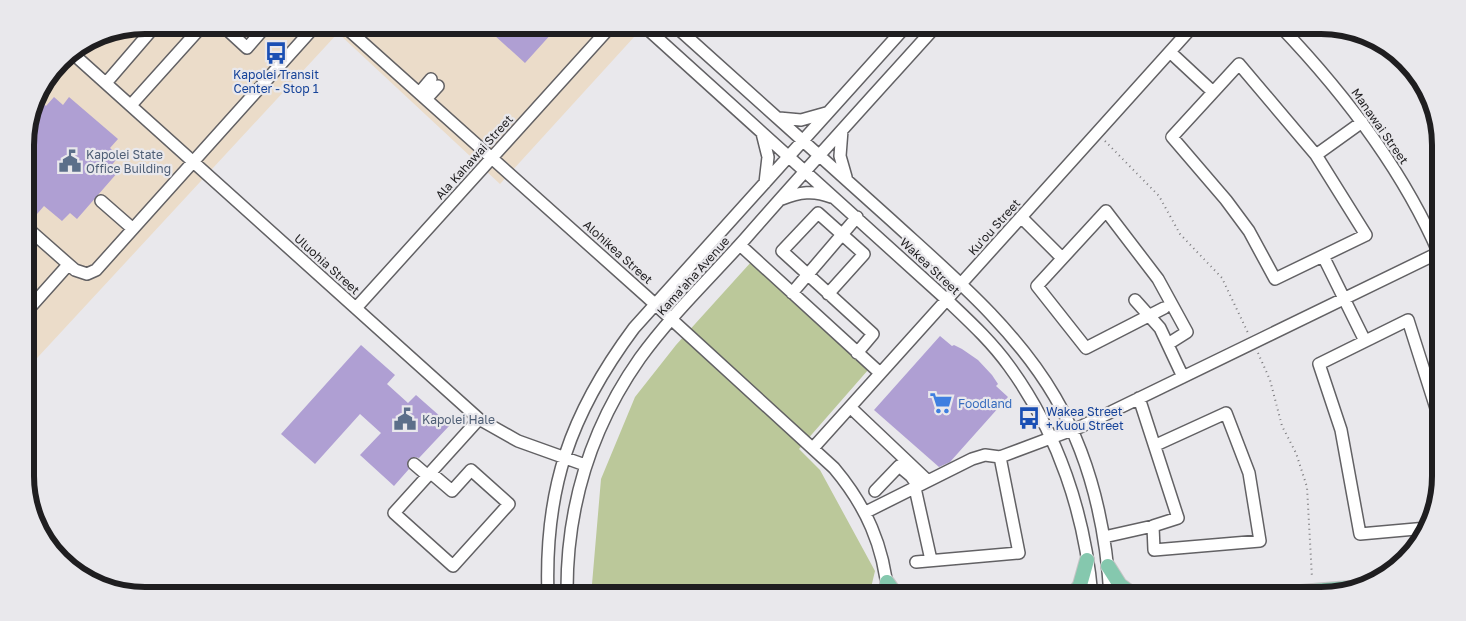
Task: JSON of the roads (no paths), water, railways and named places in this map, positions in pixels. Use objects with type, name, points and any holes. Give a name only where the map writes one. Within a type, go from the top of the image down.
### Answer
[{"type":"main road","points":[[1079,587],[1087,560]]},
{"type":"main road","points":[[1108,566],[1123,587]]},
{"type":"street","points":[[106,83],[148,34]]},
{"type":"street","points":[[131,105],[195,34]]},
{"type":"street","points":[[232,34],[247,48],[259,34]]},
{"type":"street","points":[[34,233],[78,272],[92,272],[308,34]]},
{"type":"street","name":"Alohikea Street","points":[[353,34],[814,447],[846,483],[866,512],[880,545],[888,587]]},
{"type":"street","name":"Ala Kahawai Street","points":[[356,308],[604,34]]},
{"type":"street","name":"Wakea Street","points":[[653,34],[947,300],[974,326],[1009,365],[1052,438],[1073,492],[1091,587]]},
{"type":"street","name":"Wakea Street","points":[[684,34],[961,284],[1025,353],[1056,398],[1071,430],[1093,491],[1104,537],[1109,587]]},
{"type":"street","name":"Kama'aha Avenue","points":[[548,587],[550,514],[564,458],[577,423],[596,384],[634,328],[900,34]]},
{"type":"street","name":"Kama'aha Avenue","points":[[567,587],[570,534],[585,465],[615,398],[641,357],[778,201],[929,34]]},
{"type":"street","name":"Ku'ou Street","points":[[814,447],[1186,34]]},
{"type":"street","name":"Manawai Street","points":[[1287,34],[1330,80],[1362,122],[1406,188],[1432,238]]},
{"type":"street","points":[[1170,52],[1213,92]]},
{"type":"street","name":"Uluohia Street","points":[[77,57],[479,420],[518,441],[585,465]]},
{"type":"street","points":[[1239,64],[1316,155],[1366,235],[1275,279],[1249,231],[1226,200],[1172,137],[1213,92],[1239,64]]},
{"type":"street","points":[[423,95],[434,82]]},
{"type":"street","points":[[778,118],[801,120],[830,111]]},
{"type":"street","points":[[1316,155],[1362,122]]},
{"type":"street","points":[[842,130],[840,156],[848,181]]},
{"type":"street","points":[[762,133],[768,157],[765,184]]},
{"type":"street","points":[[778,201],[807,192],[820,192],[837,199]]},
{"type":"street","points":[[101,201],[133,229]]},
{"type":"street","points":[[1164,308],[1086,348],[1037,286],[1106,211],[1158,279],[1188,332],[1168,344]]},
{"type":"street","points":[[828,294],[864,254],[818,213],[782,252],[828,294],[873,334],[858,353]]},
{"type":"street","points":[[1021,217],[1062,258]]},
{"type":"street","points":[[792,293],[857,218]]},
{"type":"street","points":[[740,245],[880,373]]},
{"type":"street","points":[[1323,256],[1365,341]]},
{"type":"street","points":[[866,512],[984,454],[1000,457],[1071,430],[1432,257]]},
{"type":"street","points":[[34,303],[68,265]]},
{"type":"street","points":[[1135,300],[1160,328],[1183,377]]},
{"type":"street","points":[[1419,529],[1360,534],[1341,430],[1319,364],[1408,320],[1432,396]]},
{"type":"street","points":[[1104,537],[1153,526],[1178,518],[1156,445],[1139,398]]},
{"type":"street","points":[[850,406],[920,485],[931,560]]},
{"type":"street","points":[[1153,526],[1154,550],[1260,541],[1249,472],[1226,413],[1156,445]]},
{"type":"street","points":[[417,461],[431,473],[452,491],[471,470],[509,504],[453,566],[394,513],[431,473],[479,420]]},
{"type":"street","points":[[916,562],[1019,553],[1000,457]]},
{"type":"street","points":[[875,491],[899,466],[920,485]]},
{"type":"place","name":"Kapolei Transit Center - Stop 1","points":[[276,53]]},
{"type":"place","name":"Kapolei State Office Building","points":[[70,161]]},
{"type":"place","name":"Foodland","points":[[941,403]]},
{"type":"place","name":"Wakea Street + Kuou Street","points":[[1029,418]]},
{"type":"place","name":"Kapolei Hale","points":[[405,419]]}]
